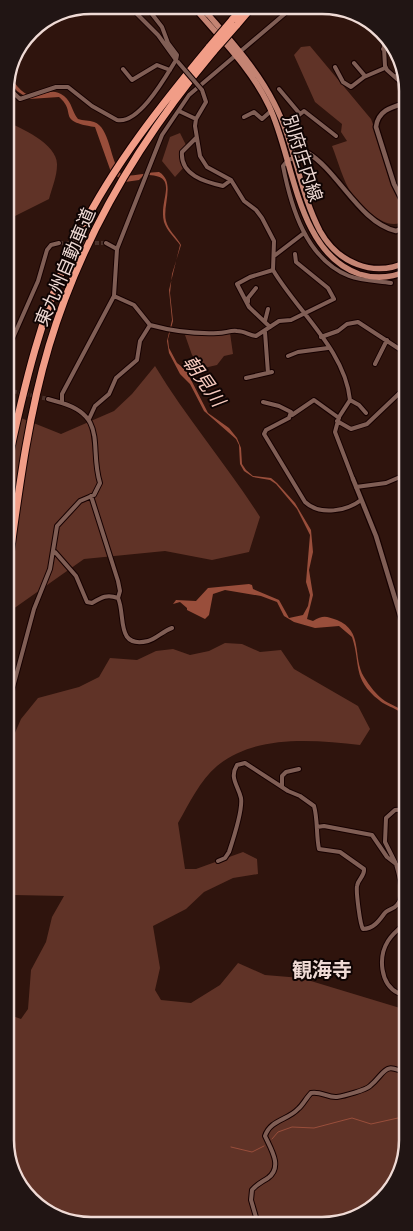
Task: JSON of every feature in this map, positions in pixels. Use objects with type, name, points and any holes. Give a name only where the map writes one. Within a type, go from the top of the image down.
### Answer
[{"type":"highway","name":"東九州自動車道","points":[[234,23],[239,14]]},
{"type":"highway","name":"東九州自動車道","points":[[14,433],[38,340],[76,240],[101,195],[161,106],[244,14]]},
{"type":"highway","name":"東九州自動車道","points":[[14,535],[32,424],[49,347],[71,282],[110,200],[137,155],[166,110],[212,49]]},
{"type":"main road","name":"別府庄内線","points":[[203,14],[270,94],[284,127],[316,223],[324,238],[350,262],[371,269],[393,268],[399,265]]},
{"type":"main road","name":"別府庄内線","points":[[237,53],[271,111],[310,226],[318,242],[331,256],[353,272],[371,277],[388,277],[399,273]]},
{"type":"street","points":[[137,14],[158,35],[202,90],[206,102],[196,119],[196,138],[200,156],[207,167],[231,180],[244,201],[256,210],[270,230],[274,241],[272,270],[306,312],[346,382],[350,400],[338,419],[335,432],[376,536],[399,612]]},
{"type":"street","points":[[14,93],[20,99],[30,94],[56,87],[68,87],[92,106],[122,121],[143,108],[177,61],[177,55],[168,43],[162,27],[152,14]]},
{"type":"street","points":[[62,403],[62,394],[114,296],[117,249],[162,135],[189,95],[284,14]]},
{"type":"street","points":[[383,44],[386,68],[398,80]]},
{"type":"street","points":[[354,63],[366,76]]},
{"type":"street","points":[[123,69],[132,80],[157,66],[170,70]]},
{"type":"street","points":[[335,67],[347,86],[351,87],[366,76],[386,68]]},
{"type":"street","points":[[279,89],[300,114]]},
{"type":"street","points":[[399,106],[384,111],[378,118],[376,127],[399,194]]},
{"type":"street","points":[[179,111],[196,119]]},
{"type":"street","points":[[244,117],[254,112],[262,119],[271,111]]},
{"type":"street","points":[[284,127],[304,111],[336,136]]},
{"type":"street","points":[[196,138],[182,152],[182,159],[190,173],[195,178],[223,186],[231,180]]},
{"type":"street","points":[[382,282],[351,277],[340,272],[317,254],[304,233],[286,181],[283,166],[288,160],[308,153],[318,159],[350,196],[386,227],[399,231]]},
{"type":"street","points":[[274,256],[304,233]]},
{"type":"street","points":[[14,335],[38,281],[47,250],[50,246],[59,243]]},
{"type":"street","points":[[106,243],[117,249]]},
{"type":"street","points":[[114,296],[134,305],[150,325],[175,329],[184,333],[201,331],[219,333],[235,330],[256,336],[279,321],[291,320],[334,299],[328,288],[296,262],[295,254]]},
{"type":"street","points":[[270,327],[250,307],[237,284],[250,277],[272,270]]},
{"type":"street","points":[[250,307],[248,298],[256,288]]},
{"type":"street","points":[[265,321],[268,309]]},
{"type":"street","points":[[322,337],[338,331],[352,322],[358,322],[399,348]]},
{"type":"street","points":[[89,419],[95,406],[109,394],[116,378],[137,360],[140,341],[150,325]]},
{"type":"street","points":[[246,378],[270,372],[264,332]]},
{"type":"street","points":[[375,364],[387,340]]},
{"type":"street","points":[[288,356],[298,352],[328,348]]},
{"type":"street","points":[[361,500],[354,506],[340,510],[315,510],[305,502],[264,434],[266,430],[314,400],[351,429],[368,424],[399,394]]},
{"type":"street","points":[[14,683],[34,609],[55,552],[58,526],[80,501],[98,490],[100,483],[96,467],[95,433],[89,419],[62,403],[48,399]]},
{"type":"street","points":[[350,400],[359,405],[366,413]]},
{"type":"street","points":[[263,402],[279,406],[291,412],[292,415]]},
{"type":"street","points":[[356,487],[386,483],[399,477]]},
{"type":"street","points":[[91,496],[118,581],[120,591],[118,598],[122,607],[122,629],[125,636],[131,639],[147,641],[160,632],[172,628]]},
{"type":"street","points":[[55,552],[76,576],[87,602],[92,603],[102,596],[110,595],[118,598]]},
{"type":"street","points":[[218,861],[225,858],[229,852],[241,799],[233,781],[234,770],[237,765],[249,765],[282,788],[314,806],[320,850],[340,852],[364,868],[356,889],[359,920],[363,929],[376,924],[385,912],[395,907],[399,902]]},
{"type":"street","points":[[282,788],[282,776],[286,772],[298,769]]},
{"type":"street","points":[[399,810],[395,810],[387,816],[384,825],[387,847],[399,870]]},
{"type":"street","points":[[316,827],[324,826],[372,835],[387,857],[396,864],[399,878]]},
{"type":"street","points":[[399,930],[386,945],[383,975],[386,985],[399,993]]},
{"type":"street","points":[[256,1217],[251,1200],[252,1190],[259,1182],[270,1176],[276,1166],[274,1156],[265,1136],[270,1128],[277,1121],[298,1109],[311,1093],[321,1092],[335,1097],[363,1090],[372,1085],[381,1073],[388,1069],[394,1068],[399,1070]]},
{"type":"shaded area","points":[[310,46],[371,119],[399,194],[399,223],[387,223],[374,216],[349,189],[332,146],[347,141],[341,132],[342,124],[315,102],[294,55],[301,47]]},
{"type":"shaded area","points":[[14,82],[25,93],[32,96],[57,92],[67,98],[78,119],[92,121],[103,130],[114,161],[121,174],[159,172],[164,176],[168,188],[166,221],[181,245],[176,260],[180,245],[164,222],[163,213],[166,190],[162,179],[156,176],[144,175],[139,180],[125,182],[111,172],[95,127],[83,125],[71,119],[67,108],[59,97],[29,99],[14,87]]},
{"type":"shaded area","points":[[14,125],[29,132],[45,144],[56,157],[55,178],[49,199],[14,216]]},
{"type":"shaded area","points":[[180,133],[186,145],[182,151],[184,167],[175,177],[162,161],[170,137]]},
{"type":"shaded area","points":[[171,281],[170,293],[173,321],[168,339],[169,348],[177,363],[186,370],[208,413],[229,428],[237,438],[241,448],[242,464],[246,470],[253,476],[271,478],[277,483],[295,503],[311,530],[313,552],[309,570],[313,595],[307,619],[313,621],[327,617],[337,620],[351,631],[364,677],[382,699],[399,709],[399,712],[379,700],[365,685],[359,671],[352,637],[339,626],[315,628],[294,622],[284,616],[277,602],[261,596],[225,590],[213,594],[209,615],[205,619],[187,610],[180,602],[173,604],[176,600],[196,601],[208,588],[249,584],[252,585],[253,589],[279,600],[289,618],[303,615],[308,606],[310,595],[306,582],[310,535],[297,509],[276,484],[270,480],[253,477],[244,471],[240,464],[239,445],[236,439],[204,411],[190,384],[180,374],[169,353],[167,341],[172,320],[169,290]]},
{"type":"shaded area","points":[[203,333],[221,335],[230,333],[233,354],[224,356],[217,365],[204,368],[192,355],[185,335]]},
{"type":"shaded area","points":[[155,366],[180,405],[260,517],[249,552],[212,560],[165,551],[84,559],[14,608],[14,415],[61,434],[114,411],[132,394]]},
{"type":"shaded area","points":[[225,643],[242,644],[260,652],[281,650],[294,669],[358,706],[370,729],[360,745],[305,741],[267,744],[249,749],[232,756],[217,766],[205,778],[178,823],[185,869],[196,869],[243,852],[257,859],[258,874],[233,878],[204,892],[186,909],[153,926],[160,968],[155,990],[161,1000],[191,1003],[220,985],[238,963],[265,975],[301,978],[399,1008],[399,1145],[397,1160],[380,1191],[361,1207],[337,1216],[76,1216],[52,1207],[36,1195],[24,1179],[15,1155],[14,1016],[21,1019],[28,1009],[31,970],[46,942],[52,917],[64,896],[14,895],[14,735],[21,719],[38,698],[79,687],[99,677],[110,658],[137,660],[156,651],[173,649],[190,655],[209,651]]},
{"type":"waterway","points":[[272,1139],[278,1132],[292,1127],[314,1128],[352,1118],[371,1124],[399,1119]]},
{"type":"waterway","points":[[231,1147],[252,1152],[264,1146]]},
{"type":"tunnel","points":[[59,243],[106,243]]},
{"type":"tunnel","points":[[14,392],[48,399]]},
{"type":"district","name":"観海寺","points":[[322,970]]},
{"type":"water label","name":"朝見川","points":[[204,381]]}]
